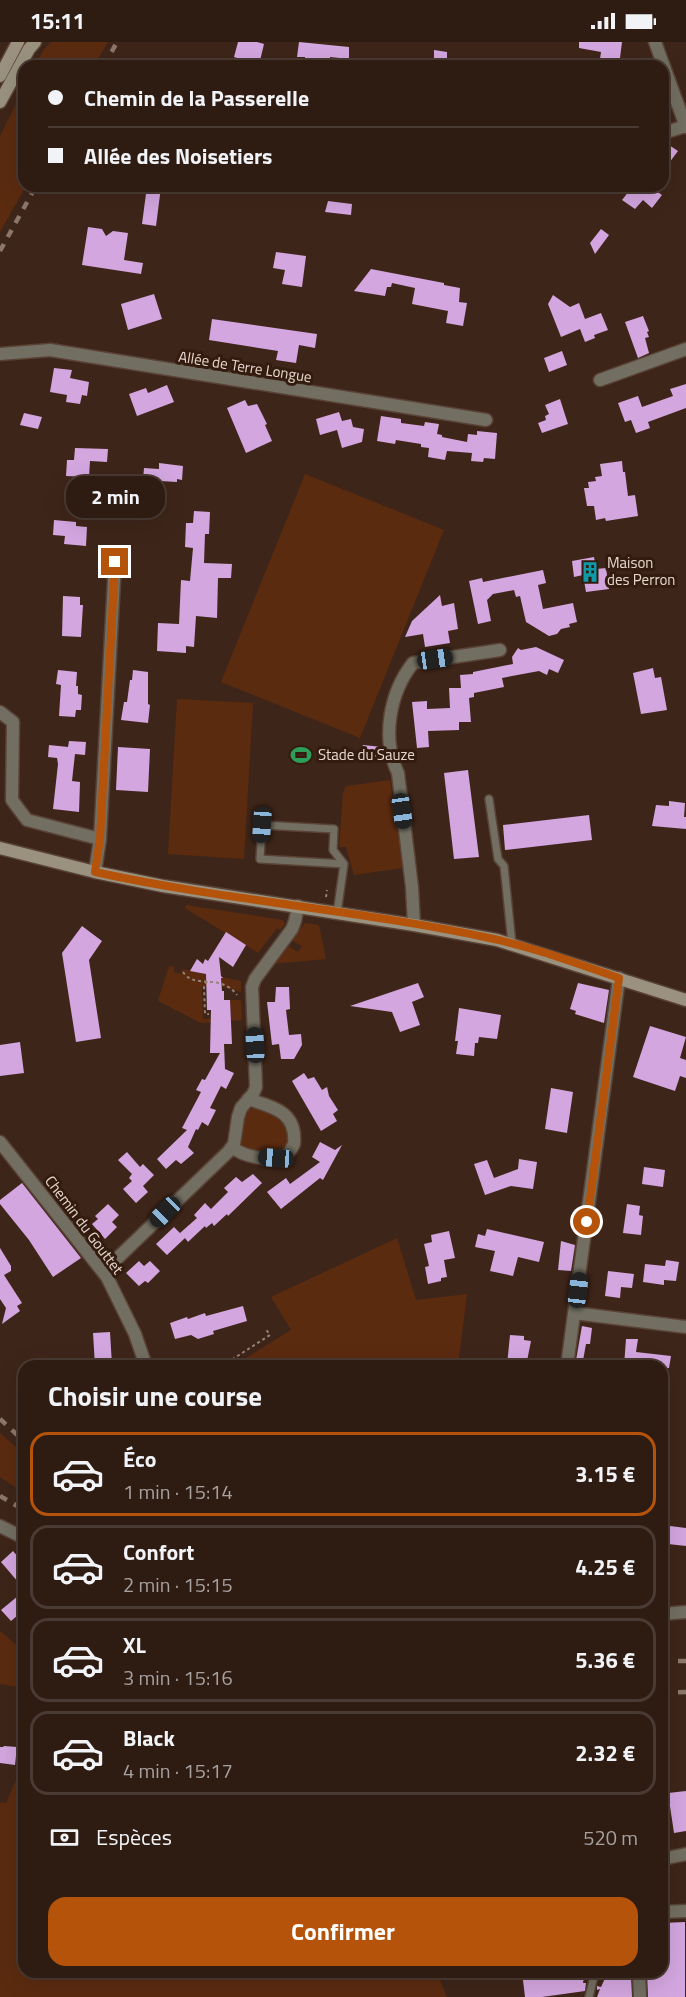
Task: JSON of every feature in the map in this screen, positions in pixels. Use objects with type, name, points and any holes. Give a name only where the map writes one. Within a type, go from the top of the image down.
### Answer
[{"type":"main road","points":[[0,76],[18,42]]},
{"type":"main road","points":[[23,60],[35,42]]},
{"type":"main road","points":[[0,102],[18,69]]},
{"type":"main road","points":[[0,848],[95,872],[163,886],[467,933],[512,944],[686,1000]]},
{"type":"street","points":[[655,42],[662,60]]},
{"type":"street","points":[[669,80],[686,126],[669,132]]},
{"type":"street","points":[[600,380],[686,349]]},
{"type":"street","name":"Allée de Terre Longue","points":[[0,354],[50,350],[486,420]]},
{"type":"street","points":[[95,872],[100,839],[115,562]]},
{"type":"street","points":[[414,924],[412,887],[398,773],[392,756],[389,718],[403,676],[413,663],[500,650]]},
{"type":"street","points":[[0,712],[13,722],[12,800],[27,820],[100,839]]},
{"type":"street","points":[[103,1272],[232,1147],[242,1108],[256,1087],[252,987],[264,965],[292,929],[298,906]]},
{"type":"street","points":[[568,1360],[619,978]]},
{"type":"street","points":[[232,1147],[249,1156],[276,1158],[285,1156],[294,1144],[293,1129],[281,1111],[276,1107],[248,1099]]},
{"type":"street","name":"Chemin du Gouttet","points":[[0,1142],[103,1272],[135,1334],[144,1360]]},
{"type":"street","points":[[574,1313],[686,1327]]},
{"type":"street","points":[[0,1526],[18,1535]]},
{"type":"street","points":[[668,1614],[686,1612]]},
{"type":"street","points":[[668,1858],[686,1854]]},
{"type":"street","points":[[668,1912],[686,1911]]},
{"type":"street","points":[[639,1978],[640,1997]]},
{"type":"lane","points":[[489,799],[498,859],[504,867],[512,944]]},
{"type":"lane","points":[[337,913],[344,864],[333,850],[334,829],[262,825],[260,859],[344,864]]},
{"type":"lane","points":[[589,1997],[594,1978]]},
{"type":"path","points":[[183,972],[204,987]]},
{"type":"path","points":[[207,981],[204,987],[205,1014],[209,1014]]},
{"type":"path","points":[[199,982],[223,983],[237,996]]},
{"type":"path","points":[[231,1360],[270,1335],[266,1328]]},
{"type":"shaded area","points":[[51,42],[108,42],[98,60],[38,60]]},
{"type":"shaded area","points":[[18,100],[18,192],[23,192],[0,232],[0,136]]},
{"type":"shaded area","points":[[305,474],[444,530],[360,738],[221,682]]},
{"type":"shaded area","points":[[177,699],[253,703],[244,859],[168,854]]},
{"type":"shaded area","points":[[390,780],[403,868],[354,875],[346,847],[339,847],[343,792],[346,786]]},
{"type":"shaded area","points":[[186,905],[283,920],[285,924],[280,930],[277,928],[258,953],[185,908]]},
{"type":"shaded area","points":[[305,923],[319,925],[326,959],[272,964],[286,945],[298,952],[302,946],[291,940]]},
{"type":"shaded area","points":[[169,966],[174,967],[174,972],[181,974],[182,969],[241,981],[241,992],[221,986],[202,987],[203,1019],[231,1018],[230,1000],[241,1000],[242,1020],[201,1023],[158,1001]]},
{"type":"shaded area","points":[[254,1108],[270,1112],[283,1122],[289,1140],[283,1152],[275,1155],[265,1154],[254,1152],[243,1146],[241,1140],[245,1116],[247,1110]]},
{"type":"shaded area","points":[[397,1238],[416,1300],[467,1294],[459,1360],[243,1360],[291,1330],[271,1297]]},
{"type":"shaded area","points":[[0,1433],[18,1449],[18,1489],[0,1477]]},
{"type":"shaded area","points":[[0,1631],[18,1646],[18,1687],[0,1684]]},
{"type":"shaded area","points":[[18,1775],[18,1978],[439,1978],[447,1997],[0,1997],[0,1803],[6,1803]]},
{"type":"building","points":[[238,42],[264,44],[260,60],[243,60],[234,57]]},
{"type":"building","points":[[299,42],[349,47],[349,59],[330,57],[330,60],[305,60],[305,57],[297,57]]},
{"type":"building","points":[[579,42],[622,42],[620,60],[600,60],[601,52],[579,48]]},
{"type":"building","points":[[434,50],[447,52],[447,60],[434,60]]},
{"type":"building","points":[[669,145],[678,151],[669,163]]},
{"type":"building","points":[[146,192],[160,192],[156,226],[142,224]]},
{"type":"building","points":[[628,192],[658,192],[662,195],[652,208],[643,200],[635,209],[622,200]]},
{"type":"building","points":[[328,201],[352,204],[351,215],[325,212]]},
{"type":"building","points":[[88,227],[102,229],[106,236],[113,231],[128,233],[124,260],[143,263],[141,274],[82,265]]},
{"type":"building","points":[[601,229],[609,235],[595,254],[590,243]]},
{"type":"building","points":[[276,252],[306,256],[302,287],[282,284],[285,270],[273,268]]},
{"type":"building","points":[[371,269],[460,288],[459,302],[467,303],[463,326],[446,323],[448,311],[412,304],[415,288],[392,283],[391,287],[387,287],[385,296],[354,291]]},
{"type":"building","points":[[154,294],[162,319],[128,330],[121,304]]},
{"type":"building","points":[[553,295],[570,307],[579,303],[585,319],[601,313],[608,330],[594,335],[595,338],[585,342],[580,329],[561,337],[548,304]]},
{"type":"building","points":[[643,316],[649,331],[647,332],[649,337],[645,338],[649,353],[638,358],[625,322]]},
{"type":"building","points":[[212,319],[317,334],[315,348],[299,345],[296,363],[276,360],[278,351],[209,340]]},
{"type":"building","points":[[562,351],[567,365],[549,372],[544,358]]},
{"type":"building","points":[[54,368],[72,370],[70,378],[89,382],[87,396],[82,395],[80,404],[66,402],[67,395],[50,392]]},
{"type":"building","points":[[686,384],[686,408],[648,422],[650,428],[636,433],[631,420],[625,422],[618,403],[638,396],[642,407],[673,396],[670,389]]},
{"type":"building","points":[[167,385],[174,402],[137,416],[129,394],[146,388],[148,393]]},
{"type":"building","points":[[560,399],[568,424],[542,433],[538,423],[546,420],[545,416],[549,414],[545,405]]},
{"type":"building","points":[[245,400],[248,406],[257,404],[272,441],[246,453],[227,408]]},
{"type":"building","points":[[339,412],[342,421],[351,419],[353,427],[364,429],[362,442],[342,448],[337,430],[320,435],[316,419]]},
{"type":"building","points":[[24,413],[42,417],[38,429],[20,425]]},
{"type":"building","points":[[381,416],[401,419],[401,423],[424,426],[425,422],[439,424],[437,434],[467,442],[468,434],[477,435],[477,431],[497,433],[495,459],[484,458],[483,462],[471,461],[472,453],[447,451],[445,460],[428,457],[429,448],[421,447],[421,444],[396,440],[395,444],[377,441]]},
{"type":"building","points":[[75,448],[108,449],[107,462],[90,461],[89,477],[66,476],[67,460],[74,460]]},
{"type":"building","points":[[622,461],[628,496],[635,495],[638,516],[606,521],[605,518],[596,520],[594,506],[587,506],[584,488],[589,488],[588,482],[596,481],[595,477],[602,476],[600,464]]},
{"type":"building","points":[[159,463],[183,466],[182,480],[177,479],[177,482],[143,480],[144,468],[159,469]]},
{"type":"building","points":[[194,511],[210,512],[209,534],[205,534],[204,563],[232,564],[231,578],[218,578],[217,618],[196,616],[194,647],[186,646],[186,653],[157,651],[158,623],[179,624],[181,580],[190,581],[193,548],[185,547],[186,523],[193,523]]},
{"type":"building","points":[[54,520],[76,522],[76,526],[87,527],[86,546],[64,544],[65,536],[53,535]]},
{"type":"building","name":"Maison des Perron","points":[[594,557],[596,569],[606,568],[609,589],[586,592],[583,575],[574,577],[572,561]]},
{"type":"building","points":[[543,570],[546,583],[538,585],[543,609],[573,603],[577,622],[549,636],[526,622],[520,596],[516,597],[514,590],[493,594],[487,600],[491,621],[478,624],[469,581],[482,578],[483,582]]},
{"type":"building","points":[[440,595],[442,606],[454,603],[458,629],[448,631],[450,643],[425,647],[423,634],[405,637],[412,621]]},
{"type":"building","points":[[63,596],[80,597],[80,605],[83,605],[81,637],[62,636]]},
{"type":"building","points":[[536,647],[564,660],[558,673],[549,669],[547,675],[539,671],[502,678],[504,687],[474,693],[474,697],[469,698],[471,722],[459,722],[459,730],[428,731],[429,747],[417,748],[412,702],[427,701],[427,709],[450,708],[449,688],[461,688],[460,675],[513,664],[512,657],[518,648],[521,650]]},
{"type":"building","points":[[653,668],[655,678],[661,677],[667,710],[641,714],[633,673]]},
{"type":"building","points":[[58,670],[77,672],[76,686],[78,686],[78,694],[82,695],[81,710],[76,710],[75,717],[59,716],[61,685],[56,684]]},
{"type":"building","points":[[133,670],[148,672],[148,704],[150,705],[148,723],[121,720]]},
{"type":"building","points":[[69,741],[86,742],[85,755],[75,754],[72,781],[80,782],[79,812],[53,809],[58,764],[57,758],[48,757],[49,745],[68,747]]},
{"type":"building","points":[[363,745],[382,747],[385,761],[358,757]]},
{"type":"building","points":[[118,747],[150,749],[148,792],[116,790]]},
{"type":"building","points":[[468,770],[479,857],[454,859],[444,773]]},
{"type":"building","points":[[669,801],[685,803],[686,829],[652,826],[656,805],[669,806]]},
{"type":"building","points":[[589,815],[592,840],[505,850],[503,825]]},
{"type":"building","points":[[82,926],[102,941],[89,960],[101,1038],[76,1042],[62,953]]},
{"type":"building","points":[[226,932],[246,945],[233,967],[219,957],[224,1000],[230,1000],[232,1044],[224,1044],[225,1069],[234,1073],[226,1089],[221,1086],[210,1108],[216,1110],[208,1126],[202,1122],[198,1130],[196,1129],[188,1147],[194,1153],[181,1164],[176,1160],[166,1169],[157,1159],[187,1130],[182,1128],[201,1092],[196,1090],[202,1079],[205,1080],[220,1053],[210,1053],[211,1010],[207,1010],[206,974],[190,971],[197,959],[203,964],[205,959],[208,961]]},
{"type":"building","points":[[418,983],[424,997],[412,1002],[420,1025],[400,1032],[392,1012],[350,1006]]},
{"type":"building","points":[[578,983],[609,990],[604,1023],[575,1014],[576,1011],[570,1009]]},
{"type":"building","points":[[276,987],[289,987],[290,1009],[286,1010],[289,1035],[301,1034],[302,1045],[294,1059],[281,1059],[279,1044],[272,1045],[267,1002],[275,1002]]},
{"type":"building","points":[[459,1008],[501,1015],[497,1039],[479,1037],[478,1043],[475,1043],[474,1056],[456,1054],[458,1041],[455,1041]]},
{"type":"building","points":[[650,1026],[686,1037],[680,1058],[686,1060],[686,1078],[680,1076],[675,1091],[633,1077]]},
{"type":"building","points":[[20,1042],[24,1073],[0,1076],[0,1045]]},
{"type":"building","points":[[304,1073],[308,1079],[314,1077],[322,1090],[327,1087],[329,1096],[338,1110],[333,1114],[337,1121],[321,1131],[292,1081]]},
{"type":"building","points":[[551,1088],[573,1092],[567,1133],[545,1129]]},
{"type":"building","points":[[320,1142],[335,1150],[342,1145],[323,1180],[320,1178],[281,1209],[267,1192],[286,1178],[290,1184],[320,1162],[312,1157]]},
{"type":"building","points":[[127,1152],[140,1167],[143,1164],[154,1175],[143,1186],[148,1192],[136,1203],[123,1189],[132,1181],[129,1178],[132,1174],[118,1160]]},
{"type":"building","points":[[519,1159],[537,1162],[533,1189],[511,1186],[485,1195],[474,1164],[487,1160],[494,1178],[518,1169]]},
{"type":"building","points":[[644,1167],[665,1170],[663,1187],[642,1184]]},
{"type":"building","points":[[253,1174],[262,1183],[228,1216],[227,1214],[214,1226],[212,1223],[206,1228],[205,1226],[188,1242],[185,1238],[167,1255],[156,1244],[174,1227],[180,1233],[197,1218],[194,1215],[205,1203],[211,1209],[228,1192],[224,1188],[236,1177],[242,1182]]},
{"type":"building","points":[[22,1183],[81,1258],[53,1277],[29,1240],[0,1204],[0,1200]]},
{"type":"building","points":[[108,1204],[119,1215],[112,1222],[117,1227],[105,1239],[92,1224],[98,1219],[95,1216]]},
{"type":"building","points":[[627,1204],[640,1206],[639,1215],[643,1216],[641,1235],[623,1233]]},
{"type":"building","points":[[487,1229],[544,1242],[539,1262],[518,1257],[513,1276],[490,1271],[495,1251],[475,1247],[478,1234],[485,1236]]},
{"type":"building","points":[[449,1231],[455,1258],[444,1260],[447,1277],[428,1284],[425,1267],[429,1266],[424,1244],[432,1242],[431,1235]]},
{"type":"building","points":[[561,1241],[575,1245],[571,1271],[558,1270]]},
{"type":"building","points":[[0,1248],[11,1266],[11,1271],[4,1275],[22,1303],[17,1306],[20,1311],[2,1324],[6,1308],[0,1299]]},
{"type":"building","points":[[666,1260],[679,1262],[676,1281],[664,1280],[664,1285],[643,1282],[645,1264],[665,1266]]},
{"type":"building","points":[[139,1261],[144,1266],[150,1261],[160,1271],[148,1283],[145,1281],[139,1286],[126,1273]]},
{"type":"building","points":[[608,1271],[634,1274],[632,1288],[621,1287],[620,1298],[605,1296]]},
{"type":"building","points":[[243,1306],[247,1321],[213,1331],[214,1334],[198,1339],[191,1335],[175,1339],[170,1323],[187,1317],[188,1319],[205,1313],[206,1316]]},
{"type":"building","points":[[582,1326],[592,1328],[590,1344],[586,1344],[583,1360],[576,1360]]},
{"type":"building","points":[[110,1332],[112,1360],[95,1360],[93,1333]]},
{"type":"building","points":[[510,1335],[524,1336],[524,1340],[531,1341],[527,1360],[508,1360]]},
{"type":"building","points":[[626,1339],[638,1339],[636,1352],[671,1356],[669,1368],[668,1360],[624,1360]]},
{"type":"building","points":[[670,1526],[686,1528],[686,1546],[668,1544]]},
{"type":"building","points":[[13,1551],[18,1557],[18,1582],[1,1562]]},
{"type":"building","points":[[18,1596],[18,1615],[11,1621],[1,1610]]},
{"type":"building","points":[[0,1747],[17,1747],[15,1765],[0,1763]]},
{"type":"building","points":[[686,1791],[686,1831],[674,1833],[668,1793]]},
{"type":"building","points":[[685,1922],[685,1997],[648,1997],[647,1978],[668,1978],[668,1923]]},
{"type":"building","points":[[523,1978],[584,1978],[583,1983],[586,1983],[585,1991],[525,1997]]},
{"type":"building","points":[[605,1978],[631,1978],[632,1997],[597,1997],[600,1989],[597,1990],[597,1986],[601,1987]]},
{"type":"railway","points":[[107,60],[117,42]]},
{"type":"railway","points":[[0,251],[33,192]]},
{"type":"railway","points":[[0,1419],[18,1436]]},
{"type":"railway","points":[[0,1496],[18,1506]]},
{"type":"railway","points":[[668,1661],[686,1661]]},
{"type":"railway","points":[[668,1693],[686,1692]]},
{"type":"place","name":"Maison des Perron","points":[[590,572]]},
{"type":"place","name":"Stade du Sauze","points":[[301,755]]},
{"type":"route","points":[[115,562],[100,839],[95,872],[163,886],[467,933],[538,952],[619,978],[587,1222]]}]
